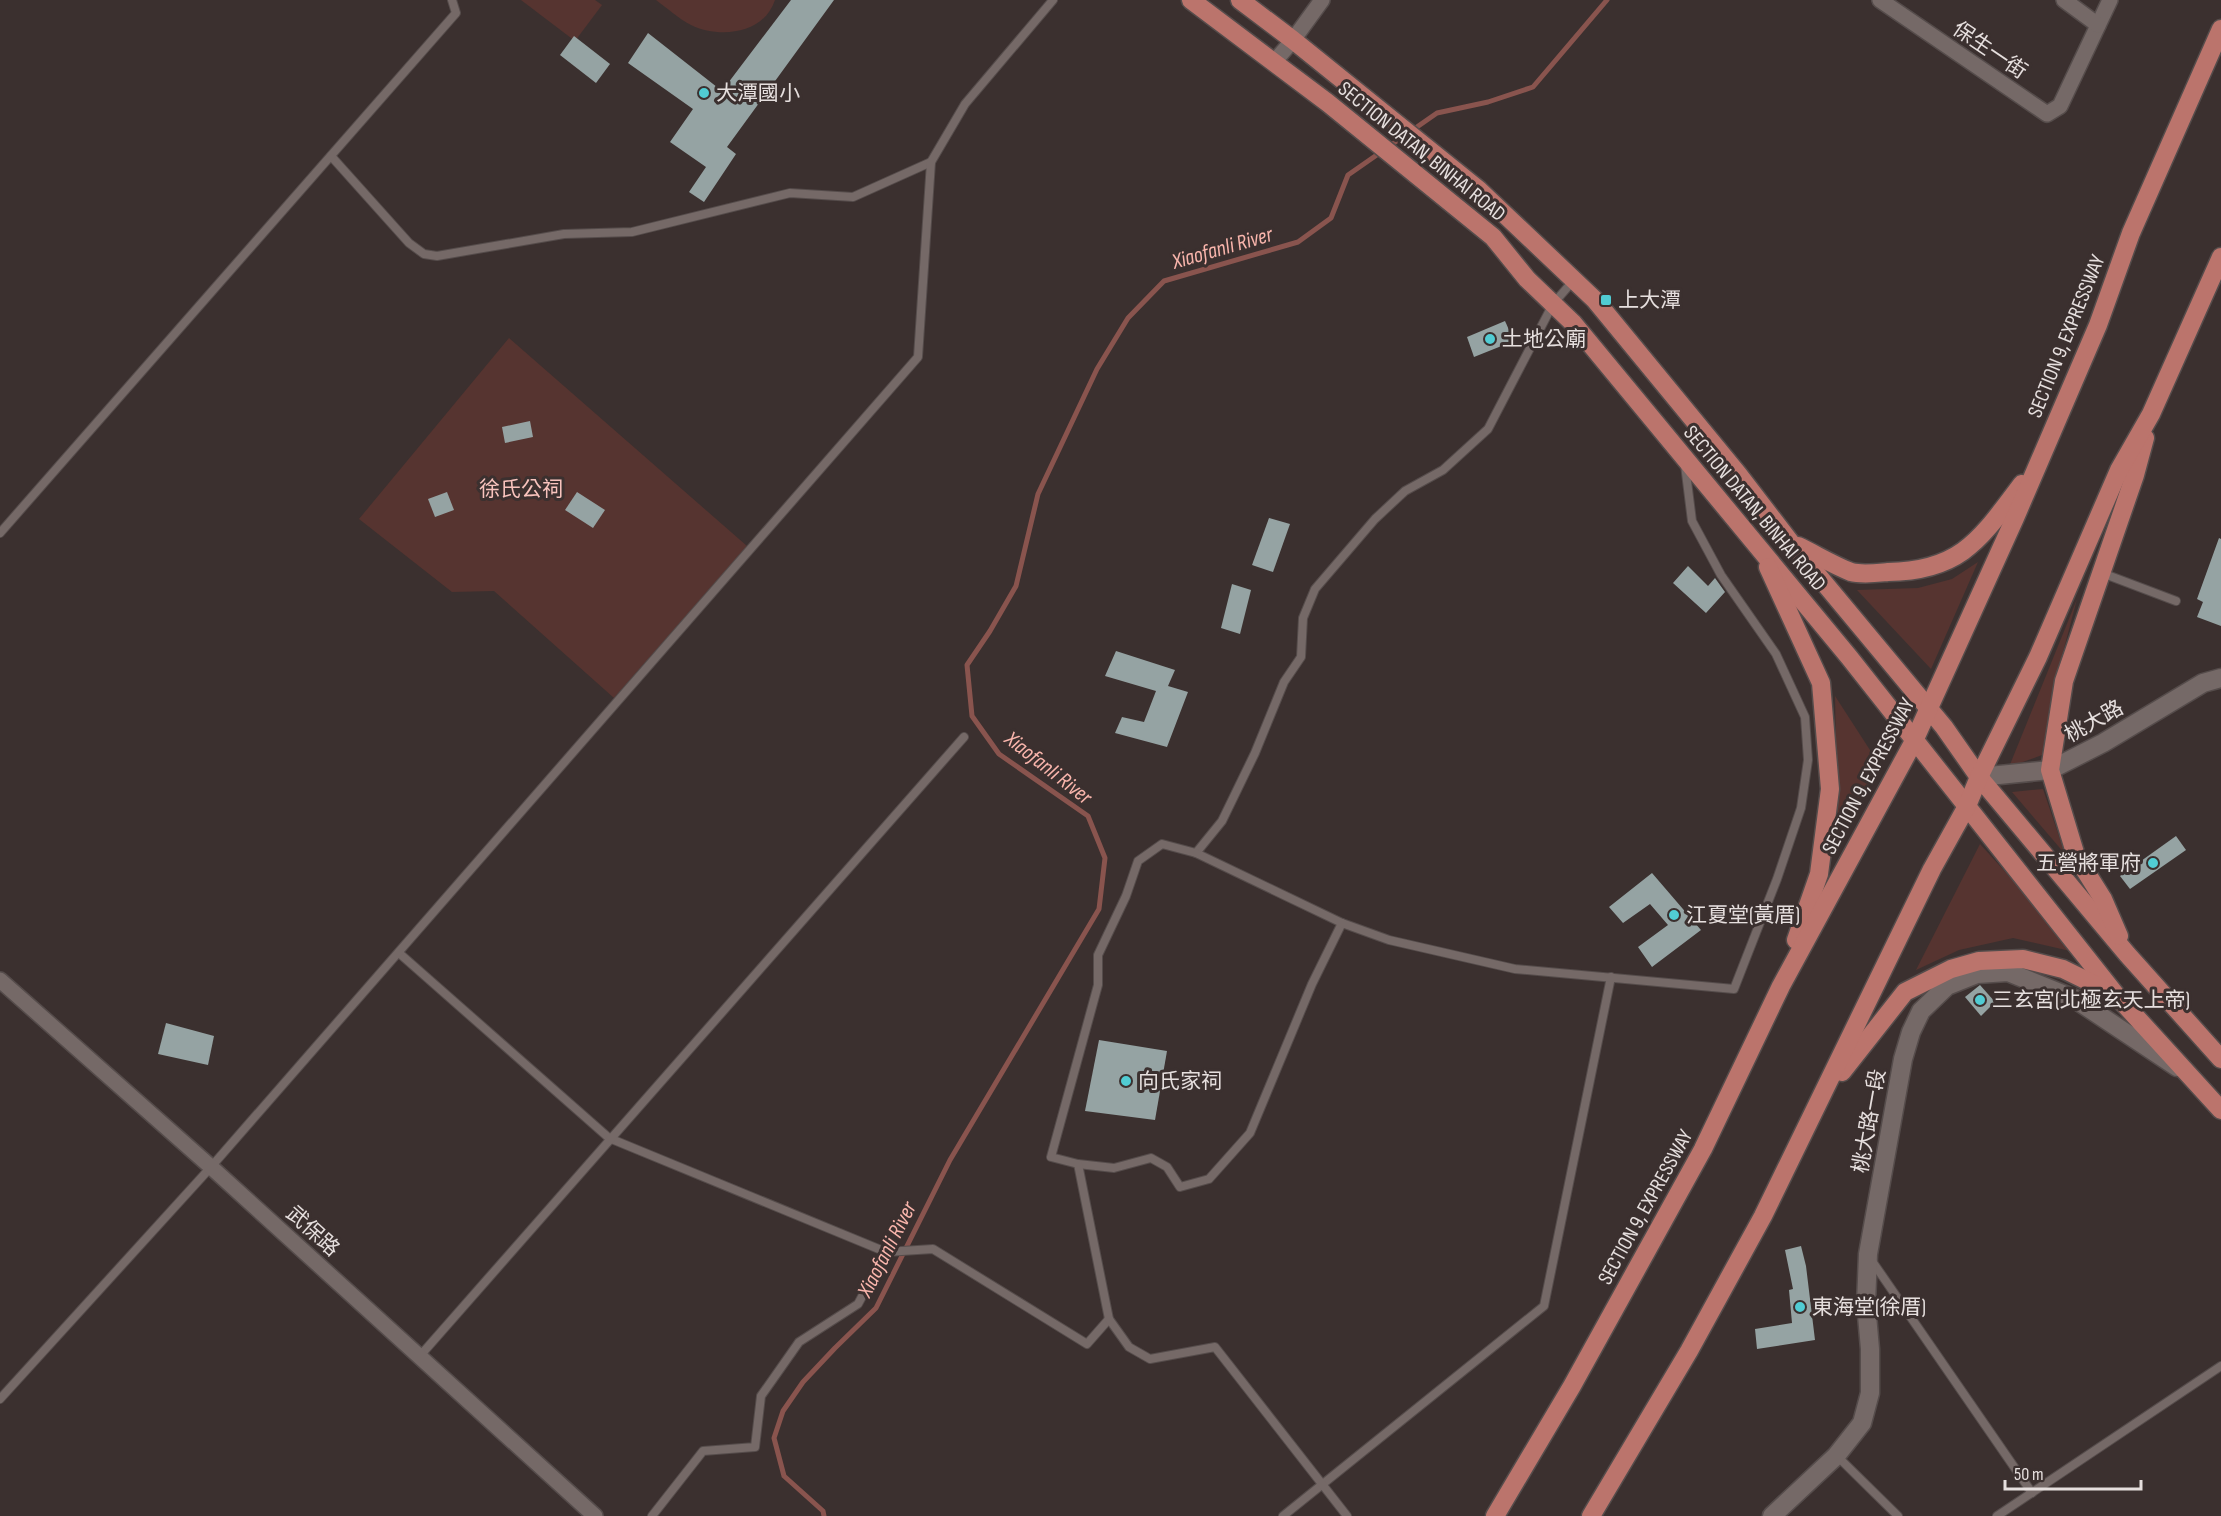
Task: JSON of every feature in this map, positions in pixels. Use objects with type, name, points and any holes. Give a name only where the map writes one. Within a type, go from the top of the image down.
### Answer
[{"type":"main road","name":"SECTION DATAN, BINHAI ROAD","points":[[1191,0],[1275,61],[1493,237],[1527,279],[1573,323],[1760,549],[2116,995],[2221,1110]]},
{"type":"main road","name":"SECTION DATAN, BINHAI ROAD","points":[[1240,0],[1479,190],[1603,309],[1738,474],[1791,543],[1929,709],[1964,753],[1979,777],[2127,954],[2221,1059]]},
{"type":"main road","name":"SECTION 9, EXPRESSWAY","points":[[1495,1516],[1572,1386],[1703,1149],[1781,986],[1914,741],[2098,325],[2131,233],[2221,29]]},
{"type":"main road","points":[[1591,1516],[1689,1351],[1763,1216],[1932,869],[1967,806],[2038,657],[2118,470],[2151,414],[2221,257]]},
{"type":"main road","points":[[2127,954],[2103,899],[2076,856],[2050,770],[2064,681],[2135,475],[2151,414]]},
{"type":"main road","points":[[1791,543],[1854,573],[1909,572],[1937,566],[1965,552],[1989,528],[2038,464]]},
{"type":"main road","points":[[1760,549],[1821,683],[1830,789],[1819,874],[1781,986]]},
{"type":"main road","points":[[1819,1102],[1905,992],[1951,969],[1979,961],[2023,959],[2063,969],[2116,995]]},
{"type":"street","points":[[1275,61],[1322,0]]},
{"type":"street","name":"保生一街","points":[[1880,0],[2047,114],[2060,106],[2098,25]]},
{"type":"street","points":[[2064,0],[2098,25],[2110,0]]},
{"type":"street","name":"桃大路","points":[[1979,777],[2050,770],[2103,743],[2204,683],[2221,678]]},
{"type":"street","name":"桃大路一段","points":[[1772,1516],[1836,1456],[1862,1423],[1870,1393],[1870,1349],[1866,1304],[1868,1254],[1903,1059],[1921,1011],[1947,986],[1977,974],[2008,972],[2075,999],[2192,1077]]},
{"type":"street","name":"武保路","points":[[0,980],[211,1167],[595,1516]]},
{"type":"lane","points":[[0,533],[456,14],[452,0]]},
{"type":"lane","points":[[0,1399],[211,1167],[918,357],[931,162],[965,104],[1053,0]]},
{"type":"lane","points":[[331,156],[409,243],[424,254],[436,256],[564,234],[632,232],[790,193],[853,197],[931,162]]},
{"type":"lane","points":[[1196,853],[1222,821],[1255,753],[1284,682],[1301,657],[1304,618],[1315,589],[1375,519],[1405,491],[1443,470],[1488,429],[1553,304],[1574,280]]},
{"type":"lane","points":[[1342,923],[1312,984],[1250,1133],[1209,1179],[1180,1187],[1167,1167],[1151,1158],[1114,1168],[1078,1164],[1051,1157],[1098,985],[1098,955],[1126,896],[1138,861],[1162,844],[1196,853],[1342,923],[1389,940],[1515,969],[1734,989],[1777,879],[1801,808],[1808,760],[1804,717],[1776,654],[1721,575],[1692,521],[1684,457]]},
{"type":"lane","points":[[2101,573],[2176,601]]},
{"type":"lane","points":[[419,1357],[609,1138],[964,737]]},
{"type":"lane","points":[[399,953],[609,1138],[886,1252],[933,1250],[1087,1344],[1109,1319]]},
{"type":"lane","points":[[1283,1516],[1544,1306],[1611,977]]},
{"type":"lane","points":[[1078,1164],[1109,1319],[1129,1347],[1150,1359],[1215,1347],[1347,1516]]},
{"type":"lane","points":[[652,1516],[704,1451],[755,1447],[761,1396],[800,1342],[858,1304],[886,1252]]},
{"type":"lane","points":[[1868,1254],[2032,1493]]},
{"type":"lane","points":[[1997,1516],[2221,1366]]},
{"type":"lane","points":[[1836,1456],[1898,1516]]},
{"type":"green space","points":[[521,0],[595,0],[602,5],[575,41]]},
{"type":"green space","points":[[656,0],[775,0],[761,20],[751,27],[715,32],[691,25]]},
{"type":"green space","name":"徐氏公祠","points":[[509,338],[747,546],[614,698],[494,591],[452,592],[359,519]]},
{"type":"green space","points":[[1978,562],[1931,669],[1857,590],[1918,588],[1952,579]]},
{"type":"green space","points":[[2077,599],[2052,694],[2042,755],[2009,767]]},
{"type":"green space","points":[[1835,696],[1879,764],[1838,844]]},
{"type":"green space","points":[[2043,789],[2065,854],[2012,792]]},
{"type":"green space","points":[[1980,844],[2079,953],[2013,938],[1959,950],[1916,970]]},
{"type":"building","points":[[791,0],[834,0],[727,147],[736,154],[704,202],[689,192],[706,167],[670,142],[693,109],[628,63],[648,33],[722,91]]},
{"type":"building","points":[[574,36],[610,64],[596,83],[560,55]]},
{"type":"building","name":"土地公廟","points":[[1505,321],[1514,341],[1474,357],[1467,337]]},
{"type":"building","points":[[530,421],[533,437],[505,443],[502,427]]},
{"type":"building","points":[[447,492],[454,510],[435,517],[428,499]]},
{"type":"building","points":[[577,492],[605,510],[593,528],[565,510]]},
{"type":"building","points":[[1269,518],[1290,524],[1273,572],[1252,565]]},
{"type":"building","points":[[2219,538],[2221,539],[2221,626],[2197,617],[2203,602],[2197,599]]},
{"type":"building","points":[[1688,566],[1708,586],[1715,578],[1725,592],[1706,613],[1673,583]]},
{"type":"building","points":[[1232,584],[1251,590],[1240,634],[1221,628]]},
{"type":"building","points":[[1116,651],[1175,670],[1168,686],[1188,692],[1167,747],[1115,733],[1122,717],[1144,722],[1156,691],[1105,676]]},
{"type":"building","name":"五營將軍府","points":[[2176,836],[2186,850],[2130,889],[2120,876]]},
{"type":"building","name":"江夏堂(黃厝)","points":[[1652,873],[1701,930],[1652,967],[1638,947],[1668,925],[1650,904],[1623,923],[1609,907]]},
{"type":"building","name":"三玄宮(北極玄天上帝)","points":[[1980,985],[1995,1002],[1981,1016],[1965,997]]},
{"type":"building","points":[[166,1023],[214,1036],[208,1065],[158,1054]]},
{"type":"building","name":"向氏家祠","points":[[1099,1040],[1167,1051],[1155,1120],[1085,1111]]},
{"type":"building","name":"東海堂(徐厝)","points":[[1801,1246],[1806,1266],[1815,1340],[1757,1349],[1755,1329],[1792,1323],[1789,1290],[1793,1289],[1785,1250]]},
{"type":"waterway","name":"Xiaofanli River","points":[[824,1516],[823,1511],[784,1476],[774,1438],[783,1411],[803,1382],[876,1308],[950,1160],[1099,909],[1105,858],[1088,816],[999,754],[972,716],[967,665],[1016,586],[1038,494],[1097,369],[1128,318],[1164,281],[1298,242],[1331,218],[1348,175],[1437,113],[1488,102],[1533,87],[1607,0]]},
{"type":"place","name":"大潭國小","points":[[704,93]]},
{"type":"place","name":"上大潭","points":[[1606,300]]},
{"type":"place","name":"土地公廟","points":[[1490,339]]},
{"type":"place","name":"五營將軍府","points":[[2153,863]]},
{"type":"place","name":"江夏堂(黃厝)","points":[[1674,915]]},
{"type":"place","name":"三玄宮(北極玄天上帝)","points":[[1980,1000]]},
{"type":"place","name":"向氏家祠","points":[[1126,1081]]},
{"type":"place","name":"東海堂(徐厝)","points":[[1800,1307]]}]
